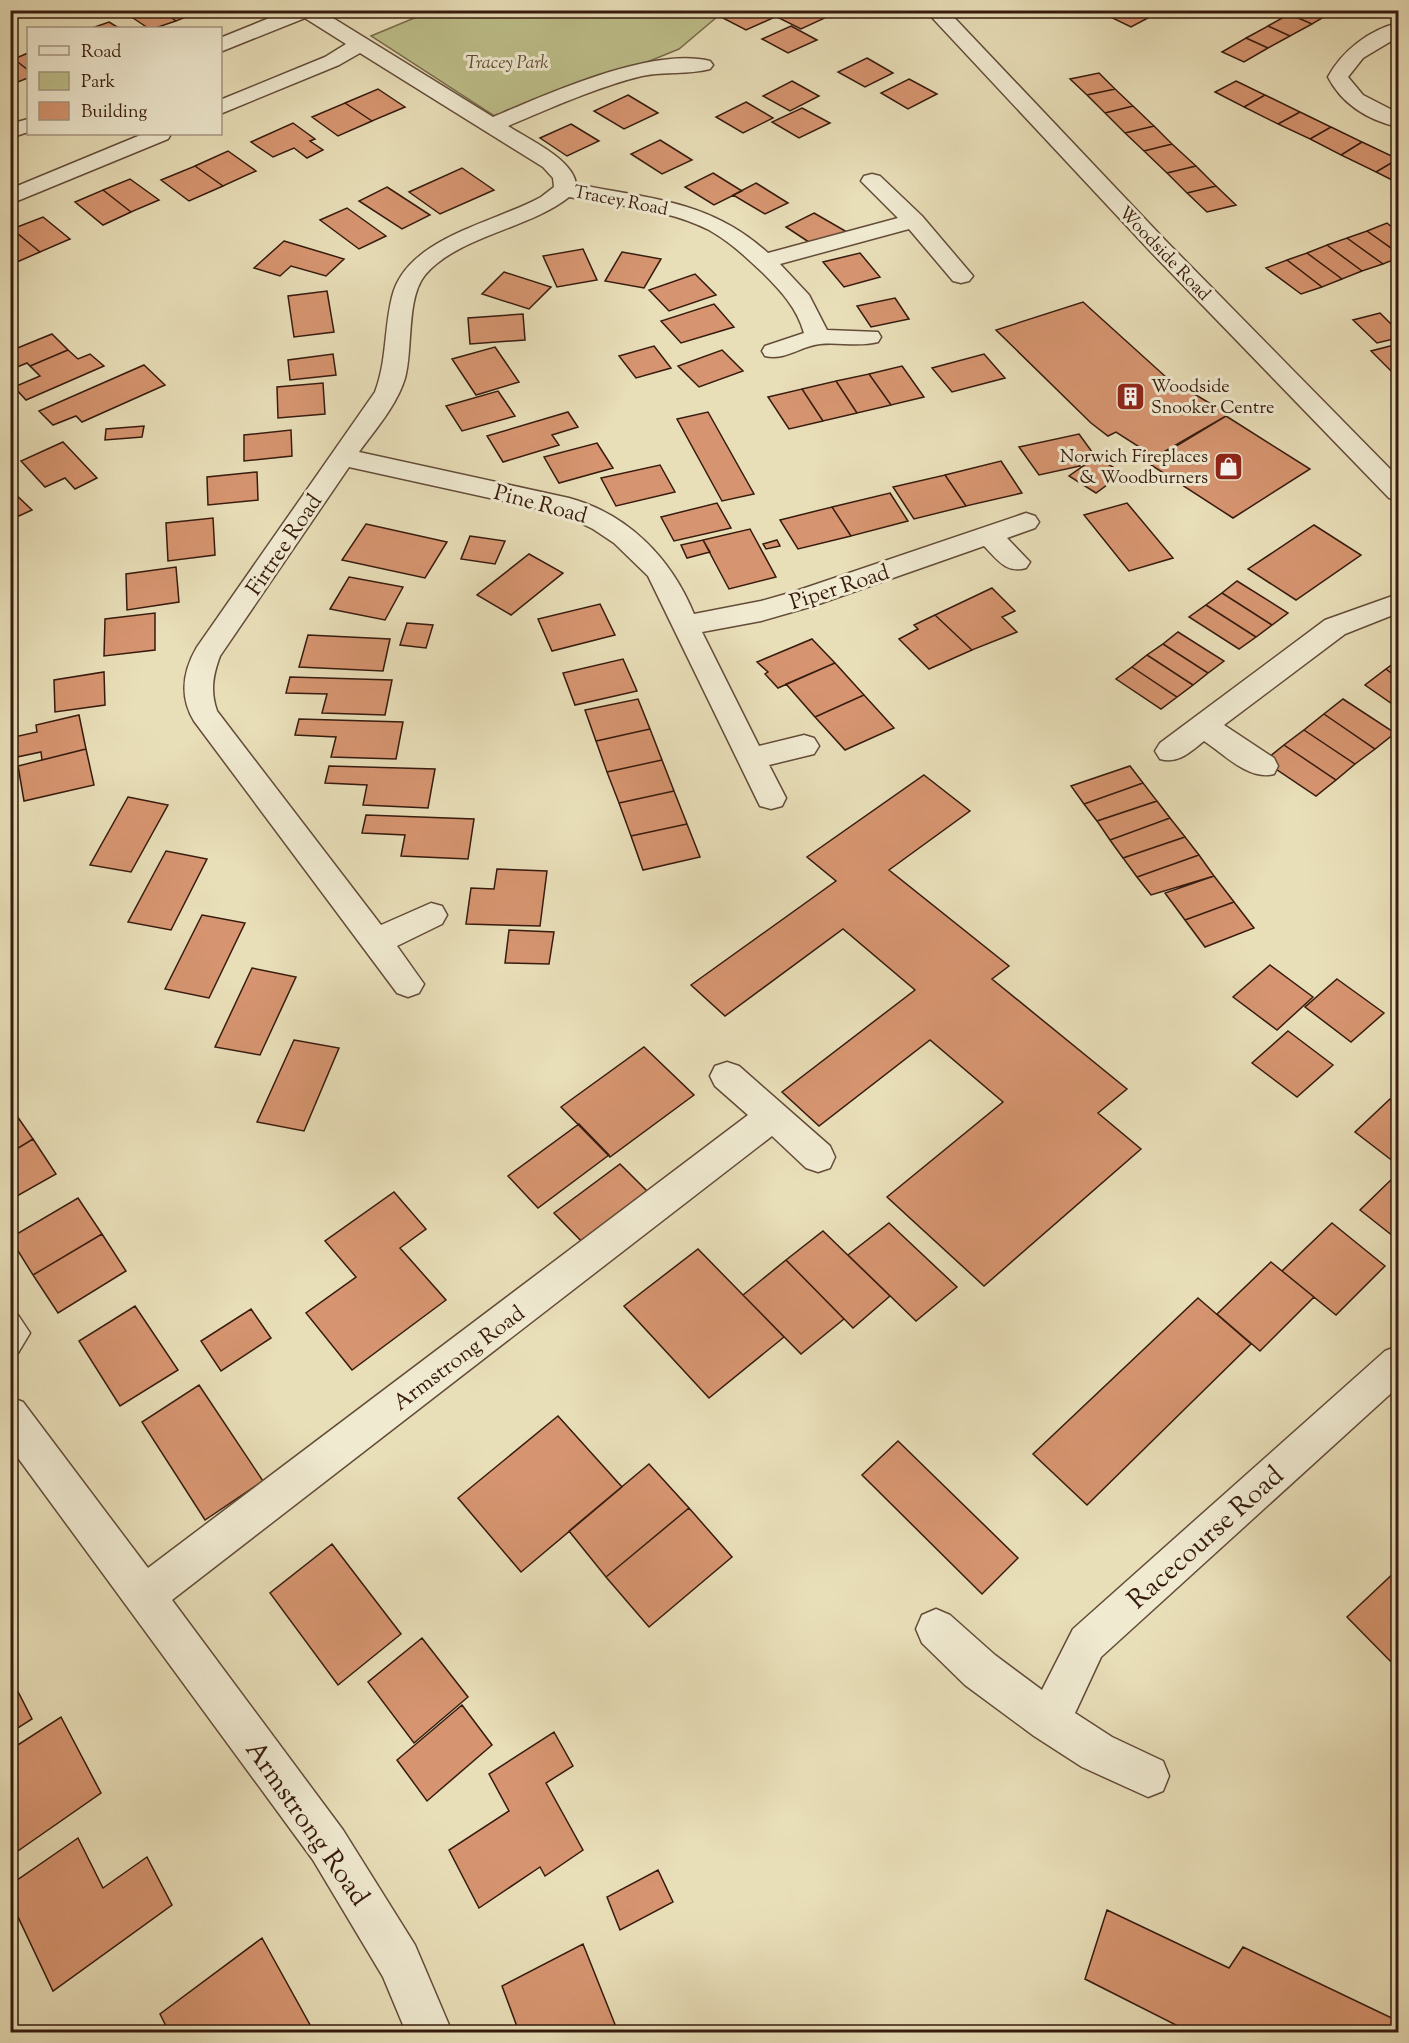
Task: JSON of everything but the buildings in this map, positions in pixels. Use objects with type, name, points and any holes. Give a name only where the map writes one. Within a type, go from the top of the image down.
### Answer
[{"type":"street","name":"Woodside Road","points":[[935,10],[1157,245],[1398,492]]},
{"type":"street","name":"Tracey Road","points":[[308,11],[551,162],[564,177],[565,189],[670,208],[709,221],[747,245],[790,285],[813,319],[818,337]]},
{"type":"street","points":[[222,45],[308,11]]},
{"type":"street","points":[[1398,29],[1357,51],[1344,64],[1338,77],[1345,90],[1357,102],[1398,121]]},
{"type":"street","points":[[222,107],[332,61],[361,43]]},
{"type":"street","points":[[493,125],[541,104],[633,72],[662,66],[703,65]]},
{"type":"street","points":[[10,132],[27,125]]},
{"type":"street","points":[[10,197],[158,135]]},
{"type":"street","points":[[872,181],[914,221],[961,276]]},
{"type":"street","name":"Firtree Road","points":[[408,984],[204,714],[197,695],[199,673],[207,654],[387,393],[396,376],[407,283],[418,267],[436,253],[547,202],[565,189]]},
{"type":"street","points":[[763,261],[914,221]]},
{"type":"street","points":[[774,351],[818,337],[869,337]]},
{"type":"street","name":"Pine Road","points":[[342,457],[568,507],[596,517],[623,536],[652,563],[671,591],[685,625],[771,798]]},
{"type":"street","name":"Piper Road","points":[[685,625],[761,611],[803,599],[1026,522]]},
{"type":"street","points":[[989,536],[1016,562]]},
{"type":"street","points":[[1170,751],[1335,627],[1398,603]]},
{"type":"street","points":[[1203,726],[1263,766]]},
{"type":"street","points":[[751,759],[804,746]]},
{"type":"street","points":[[377,941],[431,915]]},
{"type":"street","points":[[727,1076],[818,1156]]},
{"type":"street","name":"Armstrong Road","points":[[143,1597],[773,1116]]},
{"type":"street","name":"Racecourse Road","points":[[1049,1721],[1087,1642],[1395,1373]]},
{"type":"street","name":"Armstrong Road","points":[[10,1415],[328,1845],[399,1961],[429,2032]]},
{"type":"street","points":[[936,1629],[980,1670],[1049,1721],[1097,1752],[1148,1776]]},
{"type":"lane","points":[[10,1323],[18,1333],[10,1345]]},
{"type":"green space","name":"Tracey Park","points":[[431,11],[724,11],[679,49],[502,121],[371,36]]},
{"type":"place","name":"Woodside Snooker Centre","points":[[1130,396]]},
{"type":"place","name":"Norwich Fireplaces & Woodburners","points":[[1229,466]]}]
